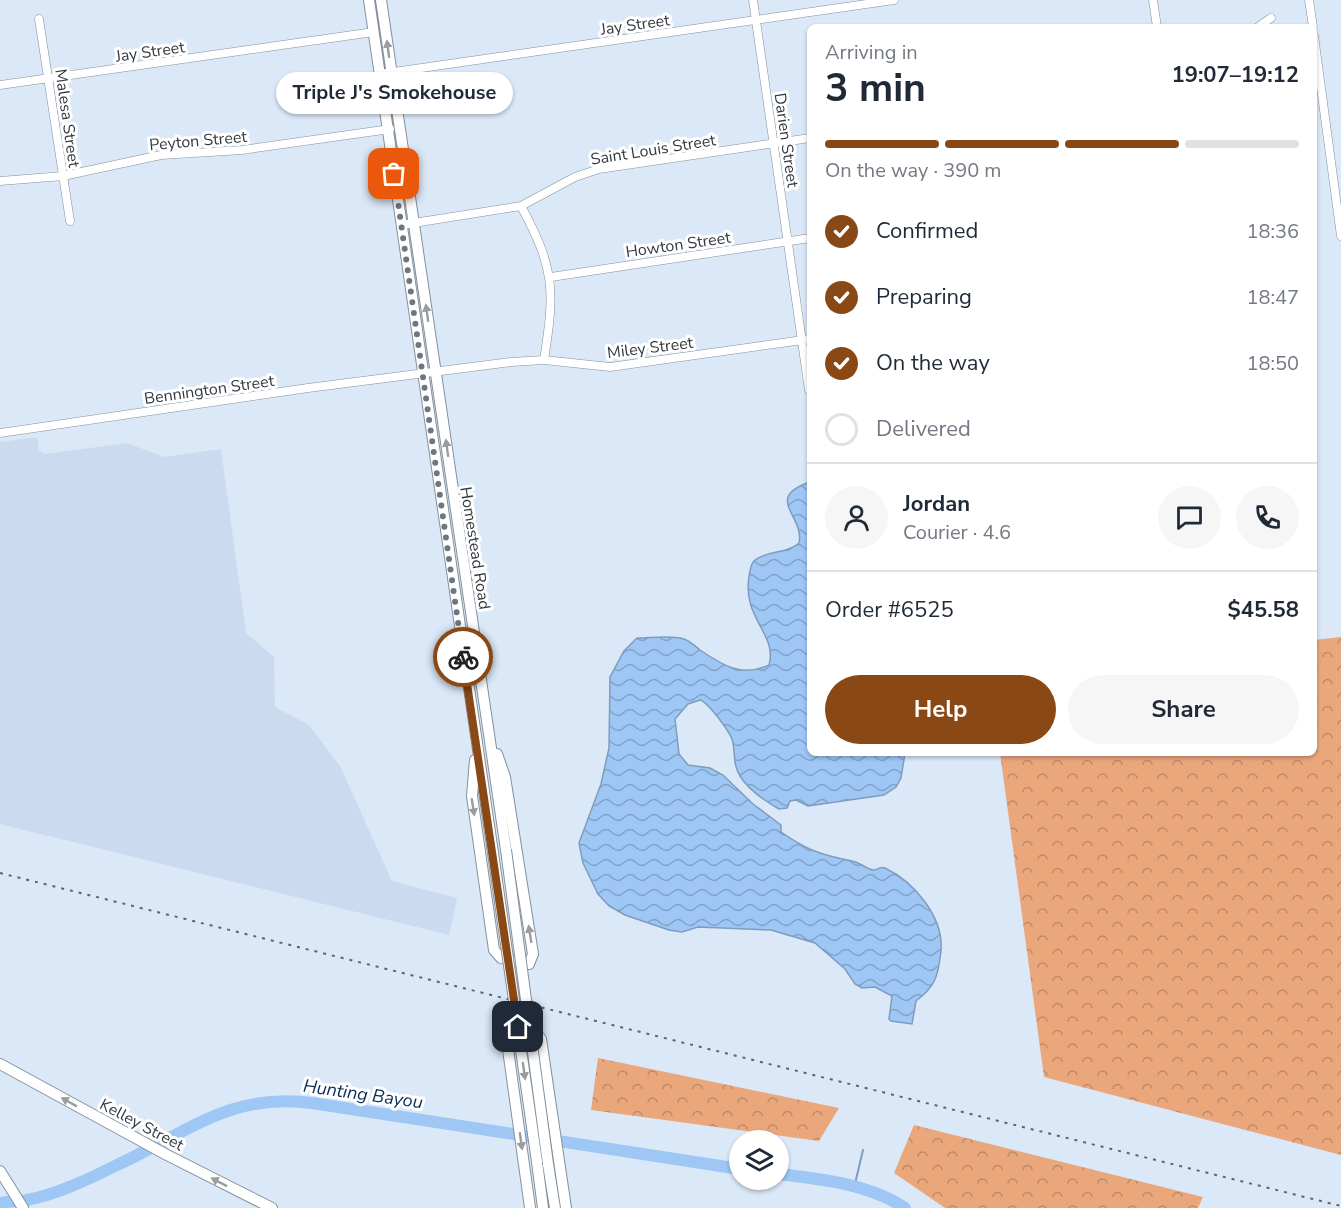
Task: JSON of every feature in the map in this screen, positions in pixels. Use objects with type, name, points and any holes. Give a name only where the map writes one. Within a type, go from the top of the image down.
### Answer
[{"type":"main road","name":"Homestead Road","points":[[369,0],[374,32],[386,74]]},
{"type":"main road","name":"Homestead Road","points":[[381,0],[401,225],[422,373],[492,846],[543,1163],[555,1208]]},
{"type":"main road","name":"Homestead Road","points":[[393,128],[414,223],[491,740],[543,1163],[543,1208]]},
{"type":"main road","points":[[477,749],[471,788],[494,950],[501,958],[527,965],[533,959],[533,954],[518,854],[505,777],[491,740]]},
{"type":"main road","points":[[530,1208],[506,1035],[507,1031],[514,1027],[533,1031],[541,1039],[566,1208]]},
{"type":"main road","name":"Kelley Street","points":[[0,1064],[139,1141],[272,1208]]},
{"type":"main road","points":[[0,1171],[23,1208]]},
{"type":"street","name":"Darien Street","points":[[753,0],[807,357]]},
{"type":"street","name":"Jay Street","points":[[386,74],[894,0]]},
{"type":"street","points":[[1153,0],[1157,24]]},
{"type":"street","points":[[1309,0],[1313,24]]},
{"type":"street","points":[[1262,24],[1271,18]]},
{"type":"street","name":"Malesa Street","points":[[39,19],[70,221]]},
{"type":"street","name":"Jay Street","points":[[0,85],[374,32]]},
{"type":"street","points":[[1317,58],[1341,236]]},
{"type":"street","name":"Peyton Street","points":[[0,181],[63,176],[161,155],[242,150],[393,128]]},
{"type":"street","name":"Saint Louis Street","points":[[401,225],[521,206],[575,177],[599,169],[807,138]]},
{"type":"street","points":[[521,206],[539,241],[551,277],[550,311],[544,360]]},
{"type":"street","name":"Howton Street","points":[[551,277],[807,238]]},
{"type":"street","name":"Miley Street","points":[[422,373],[544,360],[610,367],[806,340]]},
{"type":"street","name":"Bennington Street","points":[[0,433],[422,373]]},
{"type":"shaded area","points":[[37,437],[39,450],[45,454],[127,443],[164,457],[221,449],[246,633],[274,657],[275,707],[309,725],[340,766],[392,881],[457,898],[449,935],[0,824],[0,442]]},
{"type":"green space","points":[[1341,637],[1341,1155],[1044,1077],[1000,756],[1317,756],[1317,640]]},
{"type":"green space","points":[[598,1058],[839,1108],[819,1141],[789,1137],[789,1130],[738,1130],[591,1110]]},
{"type":"green space","points":[[914,1125],[1203,1197],[1198,1208],[945,1208],[894,1173]]},
{"type":"water","points":[[807,483],[807,756],[905,756],[901,778],[896,787],[884,795],[808,806],[796,800],[790,801],[787,808],[779,809],[743,781],[736,767],[730,735],[713,711],[700,700],[688,704],[675,719],[679,754],[688,765],[710,768],[723,775],[753,804],[781,825],[781,832],[807,848],[855,862],[873,870],[885,868],[916,891],[932,913],[938,926],[941,951],[935,980],[916,1001],[912,1024],[891,1021],[889,1019],[892,996],[875,987],[862,988],[855,984],[845,969],[815,943],[771,930],[698,927],[682,932],[625,915],[609,906],[598,894],[583,863],[579,843],[601,784],[609,748],[610,677],[624,651],[637,638],[673,637],[686,640],[724,665],[733,668],[750,670],[769,665],[769,644],[750,604],[748,591],[750,568],[753,562],[760,557],[789,549],[799,543],[797,524],[787,501],[789,494]]},
{"type":"waterway","name":"Hunting Bayou","points":[[0,1203],[24,1201],[73,1186],[188,1128],[233,1109],[283,1101],[312,1103],[729,1167]]},
{"type":"waterway","points":[[854,1188],[863,1150]]},
{"type":"waterway","name":"Hunting Bayou","points":[[789,1176],[860,1188],[876,1193],[905,1208]]},
{"type":"railway","points":[[0,873],[1341,1206]]},
{"type":"way so far","points":[[394,174],[463,657]]},
{"type":"place","name":"Triple J's Smokehouse","points":[[394,174]]},
{"type":"route","points":[[463,657],[518,1027]]}]
